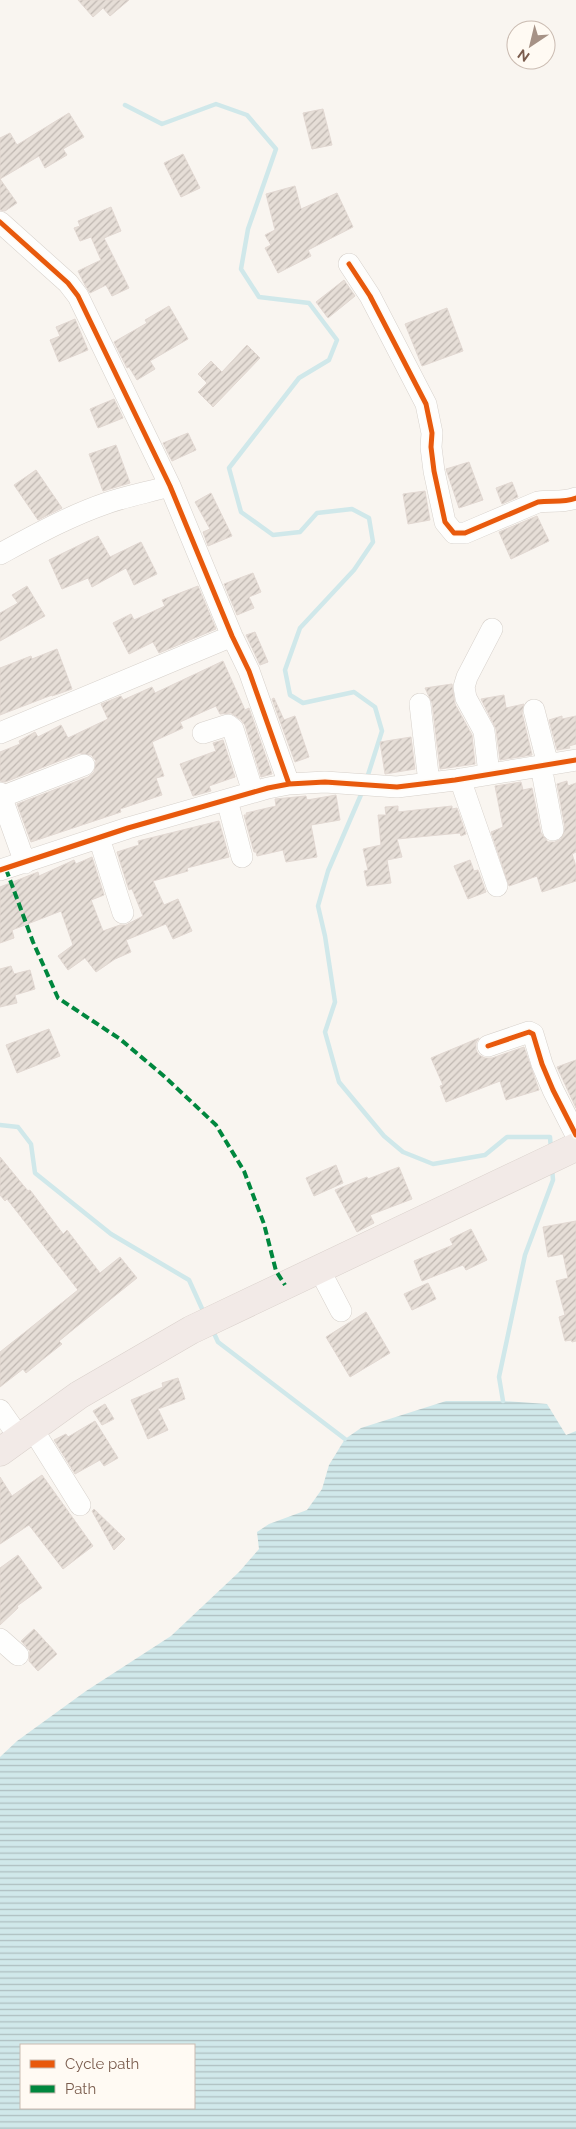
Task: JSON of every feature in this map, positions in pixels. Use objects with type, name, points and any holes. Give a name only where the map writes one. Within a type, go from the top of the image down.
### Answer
[{"type":"highway","points":[[17,1439],[101,1381],[191,1330],[508,1178],[574,1144]]},
{"type":"street","points":[[0,222],[74,290],[170,486],[232,636],[249,671],[289,784]]},
{"type":"street","points":[[349,264],[370,296],[426,404],[432,426],[431,447],[436,485],[450,531],[458,534],[465,533],[538,502],[548,500],[565,501],[576,498]]},
{"type":"street","points":[[0,554],[47,528],[80,513],[115,500],[170,486]]},
{"type":"street","points":[[489,774],[484,731],[466,698],[464,687],[467,677],[492,629]]},
{"type":"street","points":[[0,733],[232,636]]},
{"type":"street","points":[[420,704],[428,783]]},
{"type":"street","points":[[534,710],[554,830]]},
{"type":"street","points":[[203,733],[228,725],[233,729],[253,792]]},
{"type":"street","points":[[0,870],[253,792],[289,784],[344,782],[397,786],[460,779],[576,760]]},
{"type":"street","points":[[25,863],[1,795],[84,765]]},
{"type":"street","points":[[460,779],[497,886]]},
{"type":"street","points":[[227,800],[242,857]]},
{"type":"street","points":[[100,838],[123,913]]},
{"type":"street","points":[[488,1046],[529,1032],[533,1034],[542,1064],[574,1144]]},
{"type":"street","points":[[319,1269],[341,1311]]},
{"type":"street","points":[[0,1410],[17,1439],[80,1505]]},
{"type":"street","points":[[0,1639],[18,1655]]},
{"type":"water","points":[[446,1401],[503,1401],[547,1404],[566,1435],[576,1431],[576,2129],[0,2129],[0,1757],[17,1741],[86,1691],[171,1636],[239,1572],[259,1549],[257,1532],[269,1524],[307,1510],[322,1489],[329,1465],[345,1439],[361,1428]]},
{"type":"building","points":[[78,0],[129,0],[110,16],[103,8],[93,17]]},
{"type":"building","points":[[323,109],[332,145],[312,149],[303,113]]},
{"type":"building","points":[[69,113],[84,137],[63,149],[67,155],[45,168],[39,156],[0,179],[0,138],[10,133],[17,145]]},
{"type":"building","points":[[183,154],[200,188],[181,197],[164,163]]},
{"type":"building","points":[[0,179],[17,203],[5,211],[0,210]]},
{"type":"building","points":[[295,186],[301,209],[337,193],[353,227],[308,250],[311,256],[278,273],[265,248],[271,245],[265,235],[275,230],[266,194]]},
{"type":"building","points":[[111,207],[121,231],[104,238],[129,288],[112,296],[106,285],[90,293],[85,285],[78,271],[101,260],[91,237],[80,241],[74,228],[80,226],[78,221]]},
{"type":"building","points":[[344,280],[355,296],[328,318],[316,302]]},
{"type":"building","points":[[169,306],[188,339],[150,361],[155,369],[137,380],[129,367],[127,368],[114,342],[147,323],[145,320]]},
{"type":"building","points":[[447,308],[463,351],[422,366],[405,324]]},
{"type":"building","points":[[75,319],[88,350],[59,362],[50,340],[60,336],[56,327]]},
{"type":"building","points":[[247,345],[260,358],[213,407],[198,392],[207,383],[198,374],[211,361],[222,372]]},
{"type":"building","points":[[114,399],[123,418],[98,428],[90,409]]},
{"type":"building","points":[[188,433],[196,450],[172,461],[163,443]]},
{"type":"building","points":[[116,445],[130,483],[103,491],[89,454]]},
{"type":"building","points":[[469,462],[483,500],[459,508],[446,469]]},
{"type":"building","points":[[36,470],[62,508],[38,520],[14,485]]},
{"type":"building","points":[[512,482],[518,497],[502,504],[496,488]]},
{"type":"building","points":[[425,491],[430,520],[408,524],[403,494]]},
{"type":"building","points":[[211,493],[232,536],[208,546],[203,532],[210,529],[195,502]]},
{"type":"building","points":[[537,516],[549,541],[511,559],[499,532]]},
{"type":"building","points":[[98,536],[110,557],[141,542],[157,574],[134,585],[126,568],[92,587],[88,578],[62,589],[49,560]]},
{"type":"building","points":[[253,573],[261,592],[249,597],[254,608],[237,615],[224,584]]},
{"type":"building","points":[[27,586],[45,616],[0,641],[0,613],[18,603],[12,595]]},
{"type":"building","points":[[198,586],[216,629],[159,653],[153,642],[129,654],[113,623],[131,614],[134,620],[165,606],[162,600]]},
{"type":"building","points":[[255,632],[268,662],[260,665],[246,635]]},
{"type":"building","points":[[57,649],[72,689],[0,715],[0,668],[31,656],[32,659]]},
{"type":"building","points":[[223,661],[245,710],[249,708],[272,774],[261,777],[245,725],[241,720],[231,713],[220,714],[216,706],[180,722],[183,728],[152,742],[164,776],[156,778],[162,795],[120,809],[121,812],[31,842],[17,804],[88,777],[94,772],[96,761],[91,755],[80,753],[5,782],[0,781],[0,752],[20,744],[19,741],[35,732],[38,737],[61,725],[68,738],[108,719],[101,704],[121,696],[123,700],[152,687],[155,693]]},
{"type":"building","points":[[452,684],[455,704],[472,735],[475,764],[440,769],[432,703],[425,688]]},
{"type":"building","points":[[504,695],[506,708],[524,704],[522,713],[532,755],[500,760],[496,729],[481,699]]},
{"type":"building","points":[[274,698],[284,720],[295,716],[309,757],[295,762],[272,699]]},
{"type":"building","points":[[562,716],[562,719],[576,716],[576,744],[569,746],[570,748],[557,750],[549,720]]},
{"type":"building","points":[[411,737],[415,769],[385,774],[380,742]]},
{"type":"building","points":[[223,740],[235,777],[209,786],[211,791],[193,796],[180,764],[216,751],[213,743]]},
{"type":"building","points":[[567,781],[568,786],[576,783],[576,852],[572,854],[576,866],[576,881],[542,892],[537,876],[509,886],[491,832],[503,827],[495,786],[521,782],[523,790],[532,788],[541,833],[548,842],[555,842],[561,839],[565,828],[557,784]]},
{"type":"building","points":[[336,795],[340,820],[311,825],[317,857],[286,862],[283,850],[257,856],[256,852],[254,852],[244,815],[247,815],[246,813],[276,806],[275,799],[306,796],[307,800]]},
{"type":"building","points":[[398,806],[398,812],[452,806],[452,809],[457,808],[466,834],[461,836],[460,833],[397,839],[402,857],[387,860],[391,883],[367,886],[364,871],[368,870],[363,849],[381,845],[378,815],[386,815],[385,807]]},
{"type":"building","points":[[219,821],[229,857],[187,868],[188,871],[153,881],[164,905],[178,899],[192,931],[173,939],[166,924],[126,940],[131,952],[115,959],[96,972],[85,958],[68,970],[58,956],[73,945],[61,911],[12,930],[14,938],[0,943],[0,887],[38,872],[39,876],[74,860],[76,864],[92,857],[104,895],[91,900],[103,931],[120,925],[126,925],[143,916],[132,889],[129,890],[117,852],[139,845],[138,841]]},
{"type":"building","points":[[470,860],[474,871],[478,870],[486,892],[468,899],[454,866]]},
{"type":"building","points":[[11,966],[14,974],[30,970],[35,989],[15,995],[17,1003],[0,1007],[0,969]]},
{"type":"building","points":[[49,1029],[60,1056],[17,1073],[6,1045]]},
{"type":"building","points":[[479,1038],[476,1043],[476,1050],[479,1055],[485,1058],[492,1058],[524,1047],[539,1090],[506,1100],[500,1081],[446,1102],[440,1086],[443,1085],[431,1058]]},
{"type":"building","points":[[576,1060],[576,1108],[557,1067]]},
{"type":"building","points":[[0,1157],[28,1191],[30,1190],[63,1234],[67,1230],[100,1273],[120,1257],[137,1278],[59,1341],[62,1344],[26,1373],[23,1369],[0,1387],[0,1352],[78,1290],[7,1199],[5,1201],[0,1195]]},
{"type":"building","points":[[336,1165],[343,1183],[314,1196],[306,1178]]},
{"type":"building","points":[[399,1167],[412,1199],[370,1215],[374,1223],[357,1232],[335,1190]]},
{"type":"building","points":[[576,1221],[576,1341],[572,1342],[571,1340],[565,1341],[559,1317],[565,1315],[556,1281],[568,1278],[563,1254],[548,1257],[543,1227]]},
{"type":"building","points":[[471,1229],[487,1260],[466,1270],[463,1265],[422,1281],[414,1261],[453,1245],[450,1239]]},
{"type":"building","points":[[428,1283],[436,1299],[412,1310],[404,1294]]},
{"type":"building","points":[[366,1312],[390,1353],[350,1377],[326,1337]]},
{"type":"building","points":[[178,1378],[185,1399],[158,1409],[168,1430],[148,1439],[131,1400],[163,1387],[162,1383]]},
{"type":"building","points":[[105,1404],[114,1419],[102,1425],[93,1411]]},
{"type":"building","points":[[95,1421],[118,1458],[104,1466],[100,1460],[75,1474],[54,1440],[66,1434],[68,1437]]},
{"type":"building","points":[[42,1475],[93,1546],[63,1569],[29,1525],[0,1544],[0,1477],[12,1496]]},
{"type":"building","points":[[94,1509],[125,1539],[114,1550],[92,1511]]},
{"type":"building","points":[[18,1555],[42,1588],[17,1606],[18,1608],[0,1625],[0,1568]]},
{"type":"building","points":[[34,1629],[57,1654],[38,1671],[29,1661],[30,1651],[21,1641]]},
{"type":"waterway","points":[[125,105],[162,124],[216,104],[247,115],[276,149],[248,229],[241,269],[259,297],[309,303],[337,340],[329,360],[299,378],[229,468],[241,512],[273,535],[300,532],[317,513],[352,509],[369,518],[373,542],[354,570],[300,628],[285,670],[290,695],[303,703],[354,692],[375,707],[382,731],[367,778]]},
{"type":"waterway","points":[[363,790],[328,871],[318,906],[325,936],[335,1002],[325,1032],[339,1082],[384,1136],[403,1152],[433,1164],[485,1155],[507,1137],[550,1137],[551,1150]]},
{"type":"waterway","points":[[0,1125],[18,1127],[31,1144],[35,1173],[111,1234],[189,1280],[204,1313]]},
{"type":"waterway","points":[[503,1401],[499,1377],[525,1255],[553,1180],[552,1168]]},
{"type":"waterway","points":[[212,1329],[218,1342],[345,1439]]},
{"type":"marked path","points":[[6,869],[33,942],[58,998],[120,1039],[165,1077],[216,1125],[244,1171],[264,1224],[276,1271],[285,1285]]},
{"type":"cycle path","points":[[0,222],[68,283],[78,296],[170,486],[232,636],[249,671],[289,784]]},
{"type":"cycle path","points":[[349,264],[370,296],[426,404],[432,433],[431,447],[434,471],[445,522],[454,533],[465,533],[538,502],[576,498]]},
{"type":"cycle path","points":[[0,870],[128,828],[268,788],[289,784],[325,782],[397,787],[455,780],[576,760]]},
{"type":"cycle path","points":[[488,1046],[529,1032],[533,1034],[542,1064],[553,1090],[576,1135]]}]
